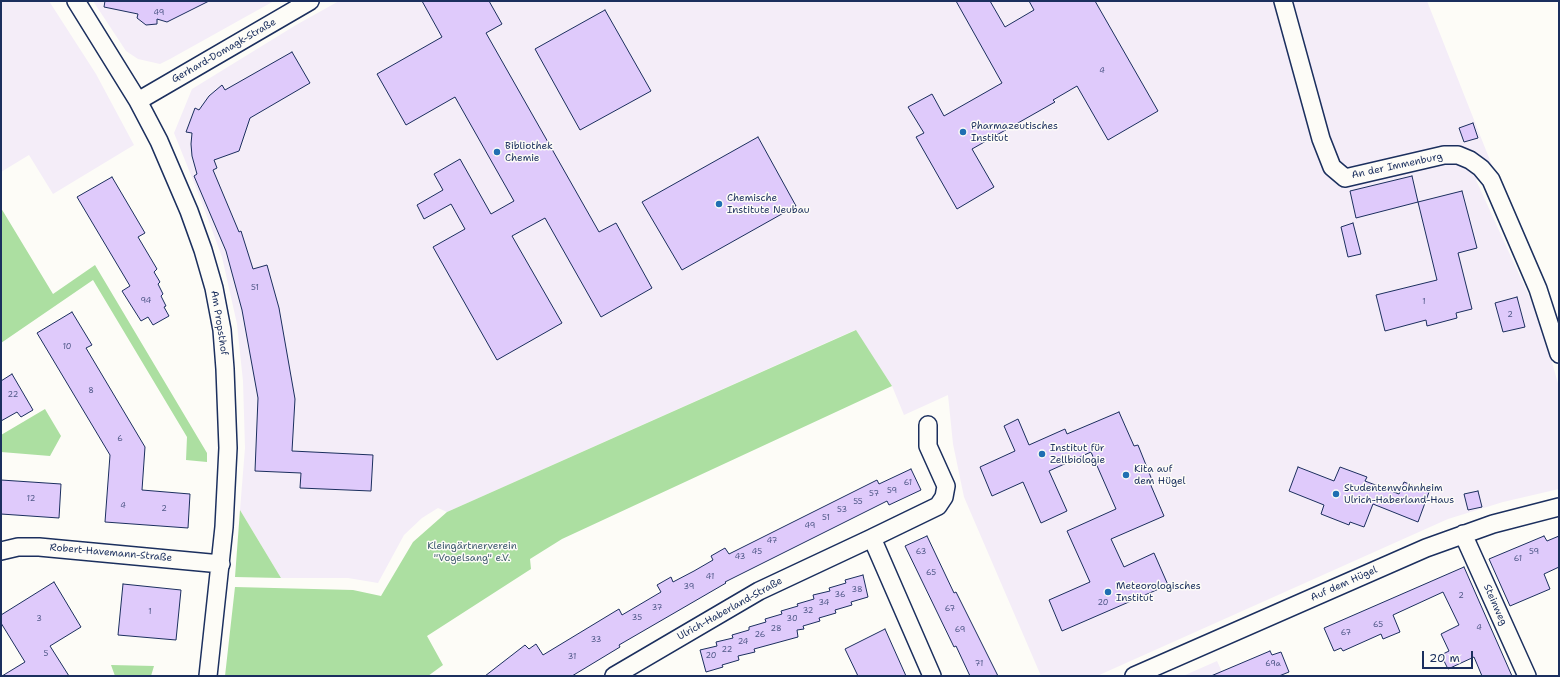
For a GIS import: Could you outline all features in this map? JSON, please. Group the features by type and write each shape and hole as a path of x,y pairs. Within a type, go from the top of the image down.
{"street":[{"name":"Am Propsthof","path":"76,1 138,101 159,141 198,237 214,288 222,330 227,400 228,448 227,491 221,564 208,676"},
{"name":"Gerhard-Domagk-Straße","path":"138,101 310,1"},
{"name":"An der Immenburg","path":"1284,1 1321,139 1332,167 1345,178 1444,155 1458,155 1470,160 1481,168 1491,180 1538,289 1559,354"},
{"name":"Ulrich-Haberland-Straße","path":"614,676 759,591 938,506 944,498 946,486 928,446 928,425"},
{"name":"Auf dem Hügel","path":"1134,676 1426,548 1493,524 1559,507"},
{"name":"Steinweg","path":"1463,534 1527,676"},
{"path":"872,538 932,676"},
{"name":"Robert-Havemann-Straße","path":"1,551 18,547 39,547 221,564"}],"shaded area":[{"path":"1,1 49,1 96,74 134,145 53,194 29,155 1,172"},
{"path":"93,1 274,1 160,64 138,59 126,51"},
{"path":"339,1 1427,1 1495,173 1476,180 1540,320 1559,387 1559,489 1503,502 1448,519 1097,676 1041,676 964,497 953,444 948,395 904,415 892,386 855,330 447,512 438,508 422,518 404,535 378,583 348,578 281,578 240,510 245,448 243,381 237,324 222,257 174,133 192,89 296,25"},
{"path":"1217,661 1224,676 1183,676"}],"green space":[{"path":"1,208 53,294 95,265 207,453 207,462 186,460 187,437 93,280 1,343"},
{"name":"Kleingärtnerverein \"Vogelsang\" e.V.","path":"856,330 892,386 562,539 530,559 531,569 427,636 443,665 428,676 225,676 235,587 353,590 381,596 413,542 447,512"},
{"path":"45,409 61,436 50,456 1,452 1,435"},
{"path":"240,510 281,578 235,577"},
{"path":"111,665 154,666 151,676 115,676"}],"building":[{"path":"105,1 209,1 167,22 157,19 157,24 146,25 137,18 138,14 104,7"},
{"path":"422,1 489,1 502,24 486,33 599,232 616,223 652,288 601,317 545,218 512,236 562,323 497,360 433,247 465,229 451,204 424,219 417,205 443,190 434,174 460,159 491,214 514,201 455,97 406,125 377,74 442,37"},
{"path":"956,1 990,1 1005,27 1034,10 1029,1 1095,1 1158,111 1108,140 1077,86 1053,100 1055,102 972,149 994,187 957,209 916,137 924,133 908,107 932,94 944,116 1002,83"},
{"path":"605,10 651,91 580,130 535,49"},
{"path":"292,52 310,83 250,118 239,151 214,160 217,168 213,170 239,232 241,231 253,269 267,265 279,308 295,399 292,451 373,455 371,491 300,488 301,473 255,471 258,398 242,310 226,251 194,176 197,174 192,156 192,133 186,132 195,108 199,110 209,96 222,85 225,90"},
{"path":"1473,123 1478,138 1464,142 1459,128"},
{"name":"Chemische Institute Neubau","path":"758,137 796,206 682,270 642,202"},
{"path":"1412,176 1418,202 1356,218 1350,191"},
{"path":"112,177 145,233 138,237 157,269 154,272 160,282 158,284 163,294 161,296 166,306 164,307 169,316 153,325 148,317 141,321 122,291 130,286 77,197"},
{"path":"1462,191 1477,248 1458,253 1472,309 1456,313 1457,318 1427,326 1426,320 1385,331 1376,295 1437,280 1418,202"},
{"path":"1353,223 1361,254 1348,257 1341,227"},
{"path":"1517,297 1525,327 1503,332 1495,303"},
{"path":"72,312 92,345 86,348 145,447 142,490 190,494 188,528 105,522 110,455 37,333"},
{"path":"12,374 33,410 21,417 17,412 1,421 1,381"},
{"path":"1119,412 1134,446 1138,445 1152,480 1149,481 1164,516 1111,539 1124,567 1154,553 1168,585 1062,631 1049,600 1090,582 1067,531 1116,509 1091,452 1049,471 1067,511 1041,523 1023,482 992,496 980,467 1015,451 1004,426 1018,419 1029,445 1065,429 1067,434"},
{"name":"Studentenwohnheim Ulrich-Haberland-Haus","path":"1298,467 1334,481 1340,467 1367,477 1365,481 1399,494 1404,482 1429,492 1418,522 1373,504 1364,527 1350,522 1349,525 1321,514 1324,505 1289,491"},
{"path":"911,469 921,490 889,505 887,501 725,582 726,583 619,645 620,647 572,676 485,676 525,645 529,649 536,644 543,655 619,609 622,615 661,592 657,585 671,577 673,582 694,571 713,560 711,556 725,548 729,554 877,480 879,484"},
{"path":"1,480 61,484 59,518 1,514"},
{"path":"1478,491 1482,507 1468,510 1464,494"},
{"path":"927,536 954,593 956,592 998,676 970,676 956,646 954,647 905,546"},
{"path":"1544,536 1547,541 1559,536 1559,567 1544,574 1550,589 1510,606 1489,559"},
{"path":"1464,567 1512,676 1482,676 1474,657 1448,669 1441,655 1449,651 1441,634 1459,625 1443,592 1393,615 1400,632 1383,639 1381,634 1343,651 1341,648 1334,651 1324,628"},
{"path":"863,575 868,597 851,602 852,605 835,610 836,613 819,618 820,621 803,626 804,629 797,630 798,637 754,649 755,652 738,656 739,660 706,672 700,650 717,646 716,642 733,638 732,635 749,630 749,627 766,622 765,619 782,614 781,611 814,599 813,595 830,591 829,588 846,583 845,580"},
{"path":"54,582 81,627 50,646 69,676 2,676 25,662 1,623 1,615"},
{"path":"123,584 181,590 176,640 118,635"},
{"path":"885,629 906,676 858,676 845,649"},
{"path":"1270,651 1272,655 1281,652 1289,672 1279,676 1211,676"}],"place":[{"name":"Pharmazeutisches Institut","path":"963,132"},
{"name":"Bibliothek Chemie","path":"497,152"},
{"name":"Chemische Institute Neubau","path":"719,204"},
{"name":"Institut für Zellbiologie","path":"1042,454"},
{"name":"Kita auf dem Hügel","path":"1126,475"},
{"name":"Studentenwohnheim Ulrich-Haberland-Haus","path":"1336,494"},
{"name":"Meteorologisches Institut","path":"1108,592"}]}
